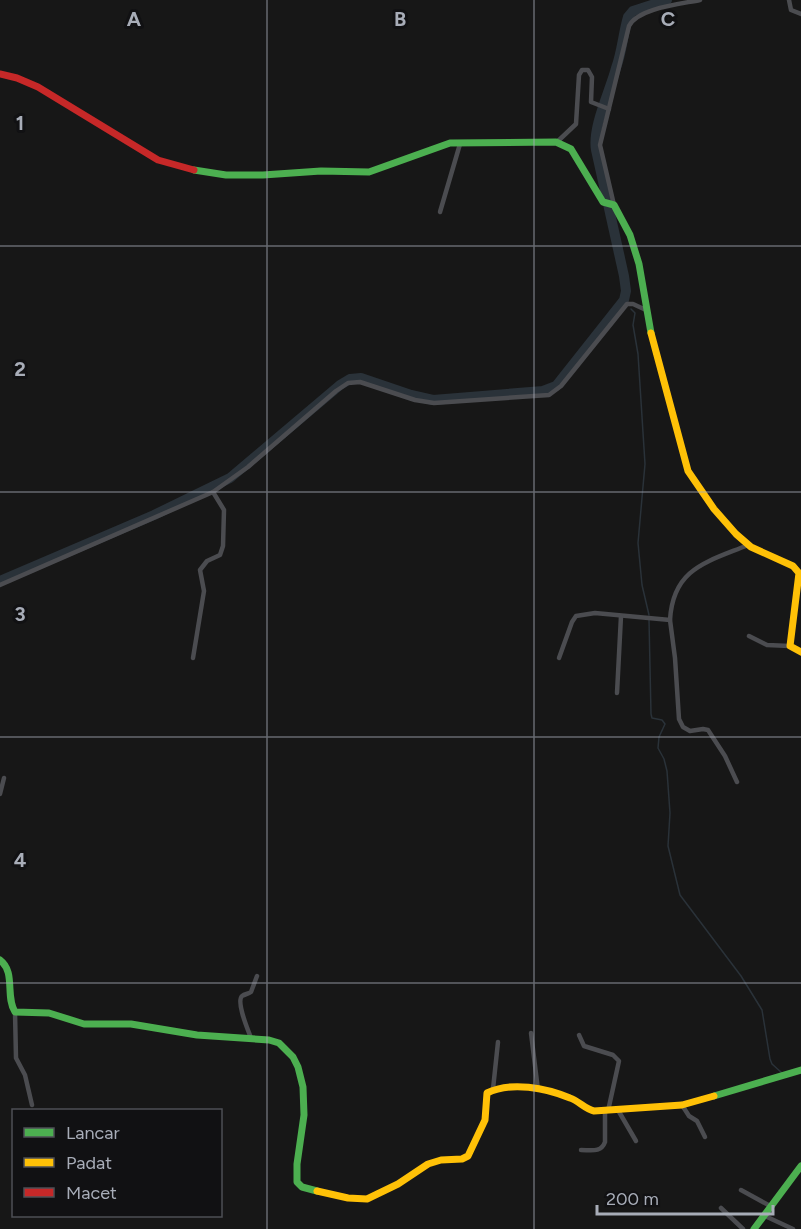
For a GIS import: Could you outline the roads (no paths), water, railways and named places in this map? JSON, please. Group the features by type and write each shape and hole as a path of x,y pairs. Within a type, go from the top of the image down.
{"street":[{"path":"610,204 600,149 605,108 632,21 650,11 700,0"},
{"path":"789,0 791,10 801,14"},
{"path":"556,142 576,124 579,75 582,70 590,72 592,104 605,108"},
{"path":"0,74 38,87 159,160 196,171 226,175 321,171 369,172 443,145 556,142 571,149 585,175 610,204 630,235 639,264 646,310 664,389 688,471 714,509 748,545 794,566 799,573 790,646"},
{"path":"440,212 460,144"},
{"path":"0,585 213,492 248,467 348,383 360,382 415,400 434,403 549,395 561,386 626,305 633,304 646,310"},
{"path":"193,658 204,591 200,570 207,561 220,555 223,546 224,510 213,492"},
{"path":"737,782 708,730 690,731 683,727 679,719 670,620 676,590 684,577 707,561 748,545"},
{"path":"559,658 576,616 595,613 670,620"},
{"path":"617,693 621,616"},
{"path":"749,636 767,645 790,646 801,652"},
{"path":"0,794 4,778"},
{"path":"0,960 8,966 9,998 15,1012 16,1058 25,1075 32,1105"},
{"path":"251,1038 240,1007 240,1000 251,992 257,976"},
{"path":"15,1012 49,1012 84,1024 131,1024 197,1035 279,1042 286,1047 295,1060 304,1090 305,1102 297,1180 302,1187 333,1195 367,1199 398,1184 428,1164 465,1158 470,1154 485,1120 487,1093 493,1089 538,1090 571,1098 589,1112 606,1111 682,1105 801,1070"},
{"path":"531,1033 538,1090"},
{"path":"579,1035 584,1046 613,1054 619,1061 606,1111 603,1146 598,1150 581,1150"},
{"path":"493,1089 498,1042"},
{"path":"682,1105 689,1116 697,1121 705,1137"},
{"path":"618,1110 636,1141"},
{"path":"754,1229 801,1166"},
{"path":"741,1190 772,1207"},
{"path":"720,1208 743,1229"},
{"path":"765,1216 793,1229"}],"waterway":[{"path":"0,581 154,515 230,478 350,379 361,378 433,400 543,391 556,386 624,300 626,291 624,276 595,141 602,109 618,62 628,17 633,11 667,0"},
{"path":"631,309 635,313 633,325 638,354 645,464 638,543 642,585 649,615"},
{"path":"649,620 651,714 652,718 662,720 665,724 659,737 658,748 667,771 670,813 668,846 680,895 741,976 762,1010 770,1059 782,1073"}]}
